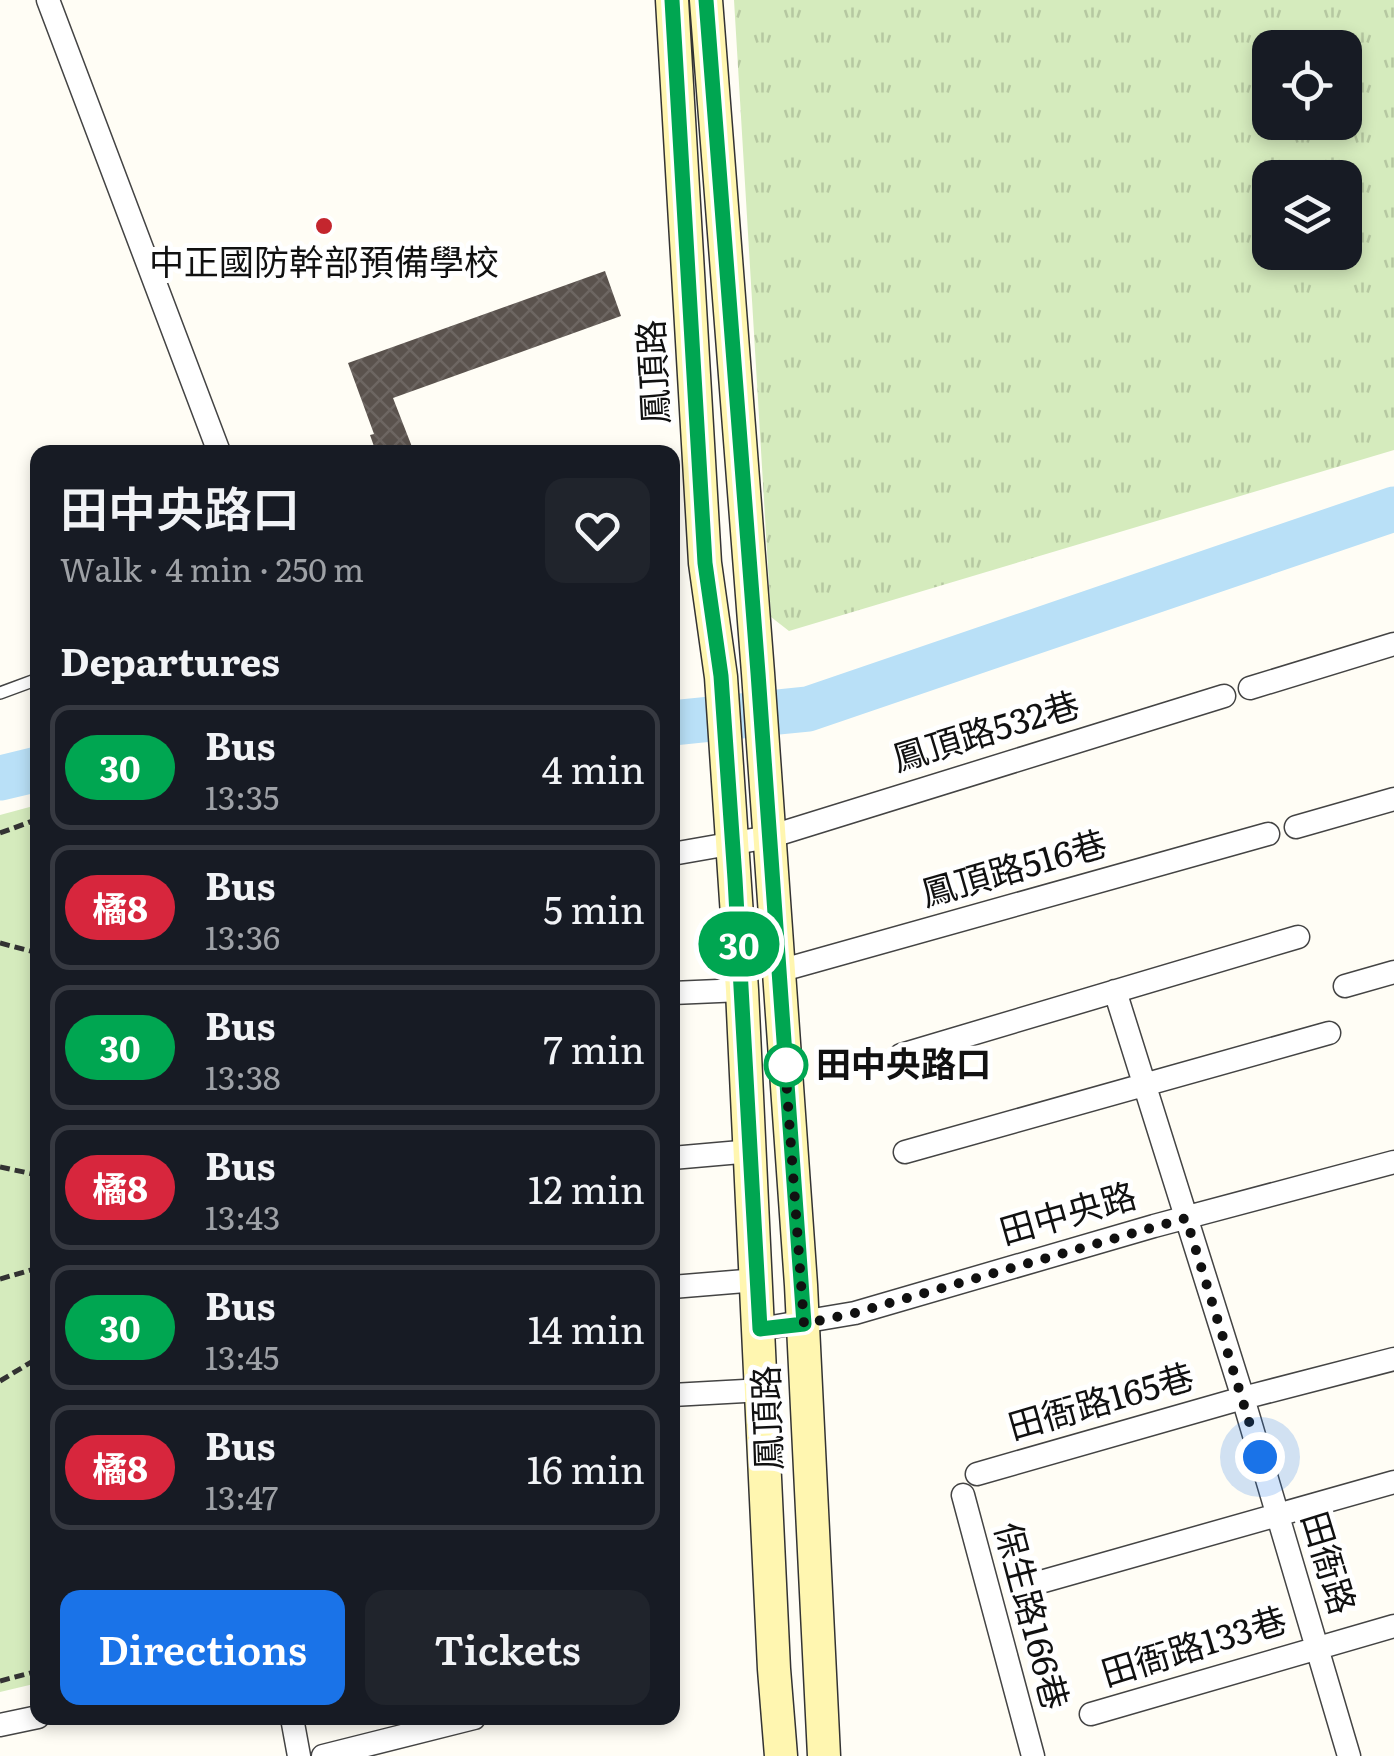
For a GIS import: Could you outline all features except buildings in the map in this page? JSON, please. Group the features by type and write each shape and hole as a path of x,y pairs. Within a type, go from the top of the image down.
{"main road":[{"name":"鳳頂路","path":"672,0 705,563 721,676 752,1151 781,1756"},
{"name":"鳳頂路","path":"706,0 804,1324 824,1756"}],"street":[{"path":"48,0 217,445"},
{"path":"1250,688 1394,644"},
{"name":"鳳頂路532巷","path":"680,852 769,838 1224,696"},
{"path":"1296,827 1394,799"},
{"name":"鳳頂路516巷","path":"779,971 1268,834"},
{"path":"901,1055 1298,937"},
{"path":"1346,986 1394,972"},
{"path":"680,994 742,990"},
{"name":"田衙路","path":"1115,992 1243,1398 1349,1756"},
{"path":"904,1152 1329,1032"},
{"path":"680,1157 752,1151"},
{"name":"田中央路","path":"760,1329 855,1313 1394,1162"},
{"path":"680,1286 757,1280"},
{"name":"田衙路165巷","path":"977,1474 1394,1359"},
{"path":"680,1395 763,1390"},
{"path":"1044,1580 1394,1482"},
{"name":"保生路166巷","path":"963,1495 1033,1756"},
{"name":"田衙路133巷","path":"1091,1714 1394,1626"},
{"path":"0,1725 30,1719"},
{"path":"293,1725 299,1756"},
{"path":"324,1756 446,1725"}],"lane":[{"path":"0,693 30,682"}],"path":[{"path":"0,833 30,823"},
{"path":"0,943 30,952"},
{"path":"0,1167 30,1173"},
{"path":"0,1279 30,1270"},
{"path":"0,1381 30,1363"},
{"path":"0,1680 30,1673"}],"green space":[{"path":"734,0 1394,0 1394,450 789,631 771,617"},
{"path":"30,807 30,1685 0,1692 0,815"}],"waterway":[{"path":"680,722 808,709 1394,509"},
{"path":"0,778 30,771"}],"bus line":[{"name":"30","path":"672,0 705,563 721,676 735,879 760,1329 804,1324 706,0"}],"place":[{"name":"中正國防幹部預備學校","path":"324,226"},
{"name":"田中央路口","path":"786,1065"}],"route":[{"path":"786,1065 784,1050 804,1324 855,1313 1186,1218 1260,1457"}]}
